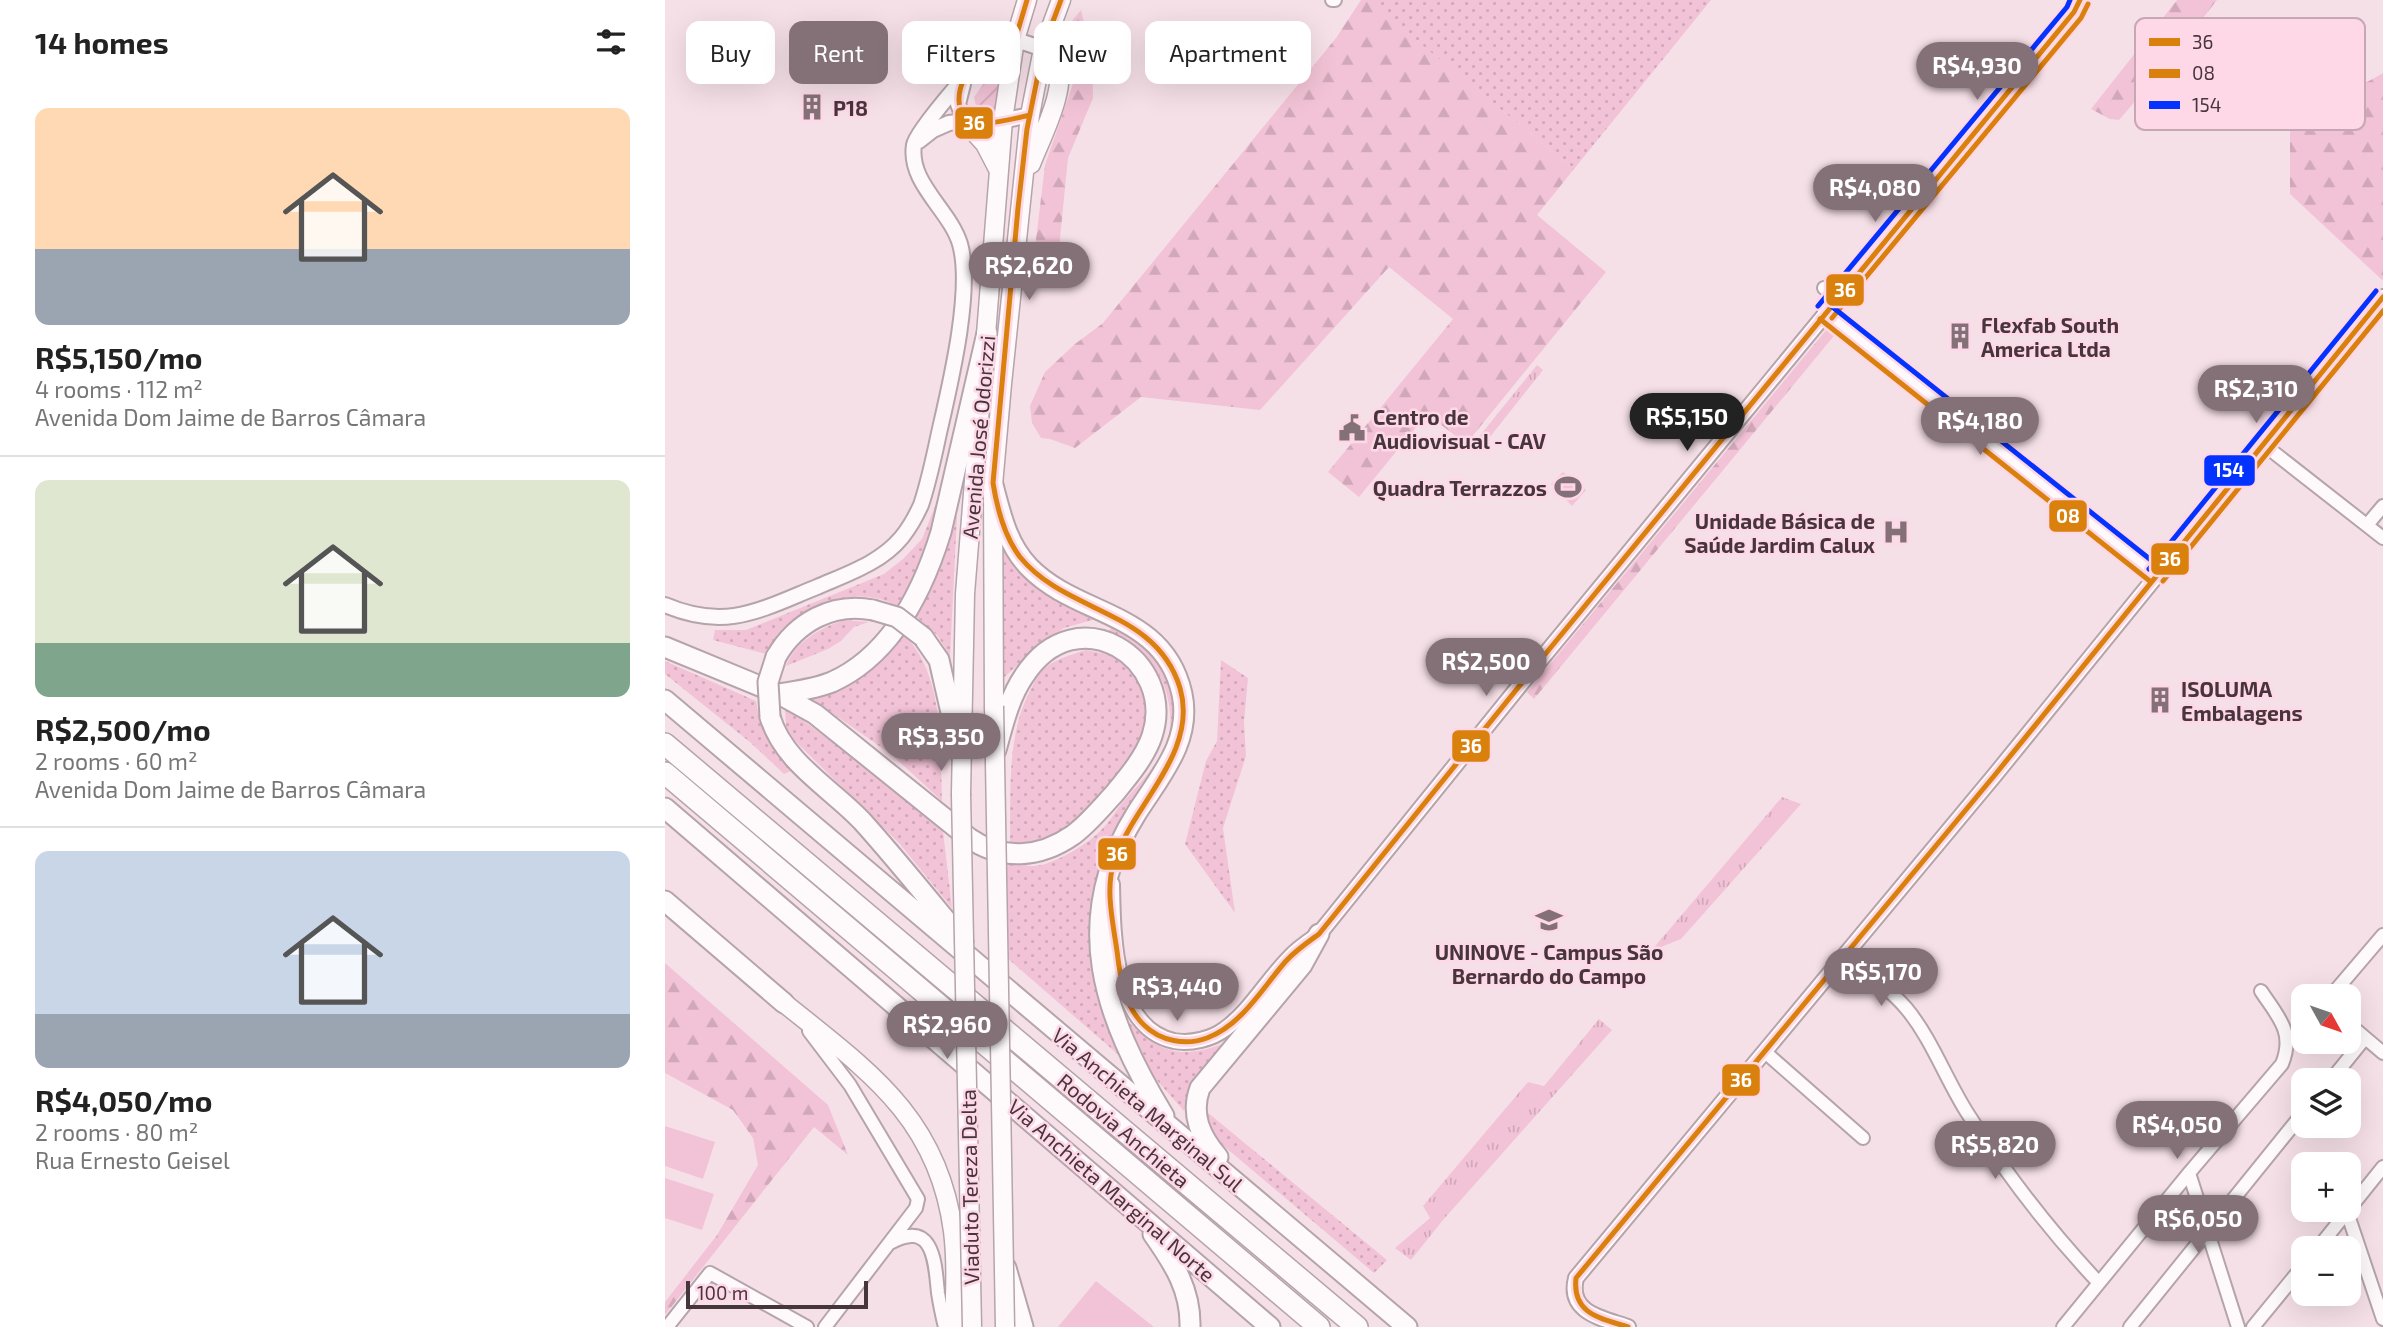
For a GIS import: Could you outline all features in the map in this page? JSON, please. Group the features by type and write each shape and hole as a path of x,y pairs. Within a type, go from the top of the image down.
{"highway":[{"path":"779,694 822,686 853,670 884,642 916,596 931,564 941,532 987,333"},
{"path":"993,485 1007,535 1027,565 1047,582 1112,614 1143,634 1167,657 1180,686 1183,710 1179,740 1171,761 1135,816 1112,868 1099,928 1104,984 1117,1026 1130,1056 1174,1131"},
{"path":"960,752 942,671 934,651 923,637 897,617 873,610 840,609 818,616 792,635 776,657 768,682 770,717 779,740 789,753 861,820 995,980"},
{"path":"994,754 1014,692 1024,675 1058,645 1100,625 1112,614"},
{"path":"665,647 779,694 831,724 977,844 1009,855 1035,853 1069,838 1100,809 1136,765 1149,744 1154,727 1152,691 1144,672 1130,656 1112,643 1101,639 1072,639"},
{"name":"Via Anchieta Marginal Sul","path":"665,700 1407,1327"},
{"name":"Rodovia Anchieta","path":"665,744 1357,1327"},
{"name":"Rodovia Anchieta","path":"665,773 1319,1327"},
{"name":"Via Anchieta Marginal Norte","path":"665,808 1270,1327"},
{"path":"665,901 784,1003"},
{"path":"1256,1200 1202,1136 1196,1112 1198,1093 1210,1074 1302,965 1319,934"},
{"path":"1137,1211 1182,1281 1190,1327"},
{"path":"1003,1260 1024,1327"}],"main road":[{"name":"Avenida José Odorizzi","path":"1020,22 1027,0"},
{"name":"Avenida José Odorizzi","path":"1053,21 1061,0"},
{"name":"Avenida José Odorizzi","path":"960,752 968,543 987,333 998,169 1008,84"},
{"name":"Avenida José Odorizzi","path":"994,706 993,485 1021,190 1036,84"},
{"path":"1021,190 1052,110 1058,84"},
{"path":"965,122 985,144 998,169"},
{"name":"Viaduto Tereza Delta","path":"994,706 1005,1327"},
{"name":"Viaduto Tereza Delta","path":"960,752 972,1327"},
{"path":"784,1003 882,1085 913,1122 932,1154 945,1192 953,1233 954,1327"}],"street":[{"path":"2028,66 2034,47 2072,0"},
{"path":"1112,868 1115,936 1126,993 1140,1021 1161,1037 1187,1042 1205,1039 1220,1032 1238,1018 1290,956 1319,934 1837,298 1884,231 2074,12 2080,0"},
{"path":"665,605 691,615 716,618 748,614 872,562 890,550 915,519 925,491 952,373 963,275 962,254 956,234 919,176 913,147 928,120 961,84"},
{"path":"964,84 958,104 965,122"},
{"path":"913,147 938,127 957,122 982,125 1030,115"},
{"path":"1824,288 1837,298"},
{"path":"1628,1327 1596,1316 1577,1303 1574,1294 1576,1278 1994,776 2383,297"},
{"path":"1825,312 2156,575"},
{"path":"2263,444 2383,538"},
{"path":"2367,525 2383,506"},
{"path":"2341,984 2383,935"},
{"path":"1845,954 1905,1007 1983,1136 2039,1215 2099,1283"},
{"path":"2063,1327 2189,1172 2269,1082 2284,1058 2288,1047 2287,1031 2261,991"},
{"path":"784,1003 824,1049 850,1085 917,1194 916,1208 825,1327"},
{"path":"2361,1034 2383,1054"},
{"path":"2341,1068 2365,1038"},
{"path":"1765,1052 1863,1138"},
{"path":"2130,1327 2291,1128"},
{"path":"2361,1194 2383,1167"},
{"path":"2189,1172 2238,1327"},
{"path":"2328,1236 2339,1222"},
{"path":"2350,1222 2383,1319"},
{"path":"887,1245 911,1237 922,1240 930,1247 945,1327"},
{"path":"667,1327 710,1273 807,1327"},
{"path":"2253,1327 2291,1281"}],"green space":[{"path":"1361,0 1367,0 1574,169 1537,215 1606,272 1466,444 1427,414 1359,497 1328,472 1453,319 1389,267 1260,410 1141,397 1075,448 1041,438 1032,423 1030,406 1045,372 1103,323 1298,84 1311,84 1311,69 1336,38"},
{"path":"1366,0 1711,0 1574,169"},
{"path":"2177,0 2217,0 2203,18 2163,18"},
{"path":"1081,10 1084,21 1072,21"},
{"path":"2135,53 2135,101 2119,120 2110,119 2091,109"},
{"path":"2383,73 2382,280 2290,194 2290,130 2365,130 2365,83"},
{"path":"983,84 1000,84 996,110 988,114 976,107 974,97"},
{"path":"1073,84 1093,84 1093,98 1068,158 1057,269 1033,264 1045,165"},
{"path":"1831,324 1838,331 1534,699 1527,692"},
{"path":"1537,365 1543,370 1486,442 1478,438"},
{"name":"Quadra Terrazzos","path":"1563,472 1586,490 1572,506 1551,484"},
{"path":"946,479 921,561 898,607 869,597 837,599 821,604 806,611 781,630 766,654 713,640 715,630 746,630 884,574 922,539"},
{"path":"957,516 950,657 938,636 912,613 949,518"},
{"path":"1002,547 1023,572 1043,589 1065,603 1096,613 1096,619 1064,628 1000,681"},
{"path":"844,620 869,622 854,627 841,641 828,649 786,666 803,642 826,627"},
{"path":"1116,624 1150,645 1174,687 1176,735 1121,824 1098,990 1121,1057 1006,957 1007,863 1042,865 1090,840 1106,825 1148,774 1167,742 1170,714 1165,687 1142,651 1129,640 1108,631"},
{"path":"904,634 927,670 934,691 940,735 942,801 892,755 808,696 838,687 862,675 883,658"},
{"path":"1086,650 1112,655 1137,673 1149,703 1145,738 1083,822 1040,843 1010,843 1011,764 1017,725 1023,707 1042,670 1057,660"},
{"path":"1221,660 1248,678 1244,722 1246,756 1223,828 1235,913 1185,844 1206,761 1217,741"},
{"path":"665,661 756,701 767,739 791,771 784,774 751,743 665,674"},
{"path":"785,707 859,762 943,831 952,908 899,843 796,742 786,727"},
{"path":"1782,797 1801,804 1681,939 1651,951"},
{"path":"665,963 828,1105 848,1155 814,1127 665,1315 665,1302 717,1235 758,1165 753,1138 733,1110 665,1073"},
{"path":"1599,1019 1612,1030 1443,1220 1411,1260 1395,1248 1430,1218 1423,1206 1528,1082 1544,1086"},
{"path":"1128,1021 1152,1042 1175,1051 1200,1051 1230,1041 1190,1092 1184,1111 1153,1076"},
{"path":"1207,1112 1387,1260 1374,1273 1206,1131"},
{"path":"665,1126 715,1142 703,1179 665,1166"},
{"path":"665,1178 714,1194 702,1230 665,1218"},
{"path":"1096,1281 1154,1327 1058,1327"}],"transit line":[{"name":"36","path":"1027,0 1015,40 995,47 969,70 960,91 959,101 965,122 989,123 1030,115"},
{"name":"36","path":"1061,0 1044,45 1027,129 993,483 1002,522 1020,557 1039,576 1131,627 1151,642 1168,662 1180,688 1183,712 1180,735 1161,778 1123,841 1111,872 1110,895 1120,971 1127,1000 1137,1017 1150,1030 1165,1038 1182,1042 1207,1038 1231,1024 1290,957 1319,934 1533,669 2074,12 2080,0"},
{"name":"154","path":"1818,306 2067,7 2070,0"},
{"name":"08","path":"1832,318 2081,18 2088,4"},
{"name":"154","path":"2149,569 2376,291"},
{"name":"36","path":"1628,1327 1598,1317 1583,1307 1576,1290 1576,1278 1994,776 2383,297"},
{"name":"154","path":"1830,305 2161,568"},
{"name":"08","path":"2163,581 2383,311"},
{"name":"08","path":"1820,319 2151,582"}],"place":[{"name":"P18","path":"812,107"},
{"name":"Flexfab South America Ltda","path":"1960,336"},
{"name":"Centro de Audiovisual - CAV","path":"1352,428"},
{"name":"Quadra Terrazzos","path":"1568,487"},
{"name":"Unidade Básica de Saúde Jardim Calux","path":"1896,532"},
{"name":"ISOLUMA Embalagens","path":"2160,700"},
{"name":"UNINOVE - Campus São Bernardo do Campo","path":"1549,920"}]}
